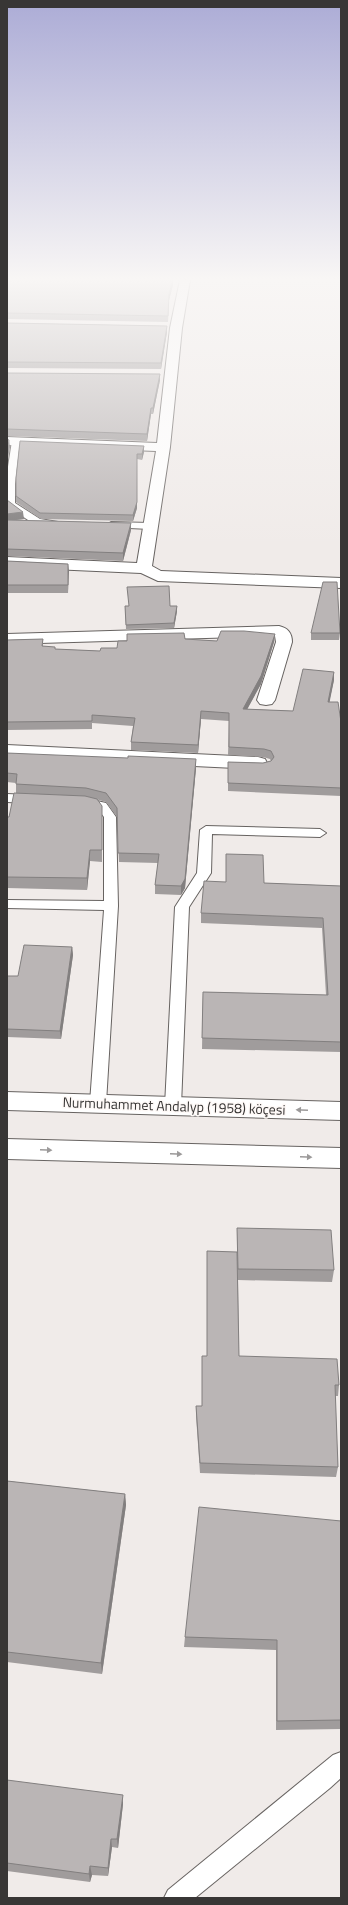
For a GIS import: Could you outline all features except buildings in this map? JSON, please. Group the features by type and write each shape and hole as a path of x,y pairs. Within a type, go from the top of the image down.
{"street":[{"path":"144,568 163,447 172,369"},
{"path":"155,375 171,375"},
{"path":"12,441 163,447"},
{"path":"7,562 144,568 158,576 341,583"},
{"path":"7,639 279,631 284,636 284,642 266,700"},
{"path":"7,751 263,764"},
{"name":"Nurmuhammet Andalyp (1958) köçesi","path":"7,1101 341,1111"},
{"path":"7,1149 341,1158"}],"lane":[{"path":"12,441 8,505 37,522"},
{"path":"19,524 37,522 64,524"},
{"path":"103,525 150,526"},
{"path":"7,798 39,800"},
{"path":"70,801 86,802 102,806 110,816 111,906 98,1103"},
{"path":"173,1106 182,907 204,873 206,830 320,833"},
{"path":"7,904 111,906"},
{"path":"176,1898 341,1763"}]}
